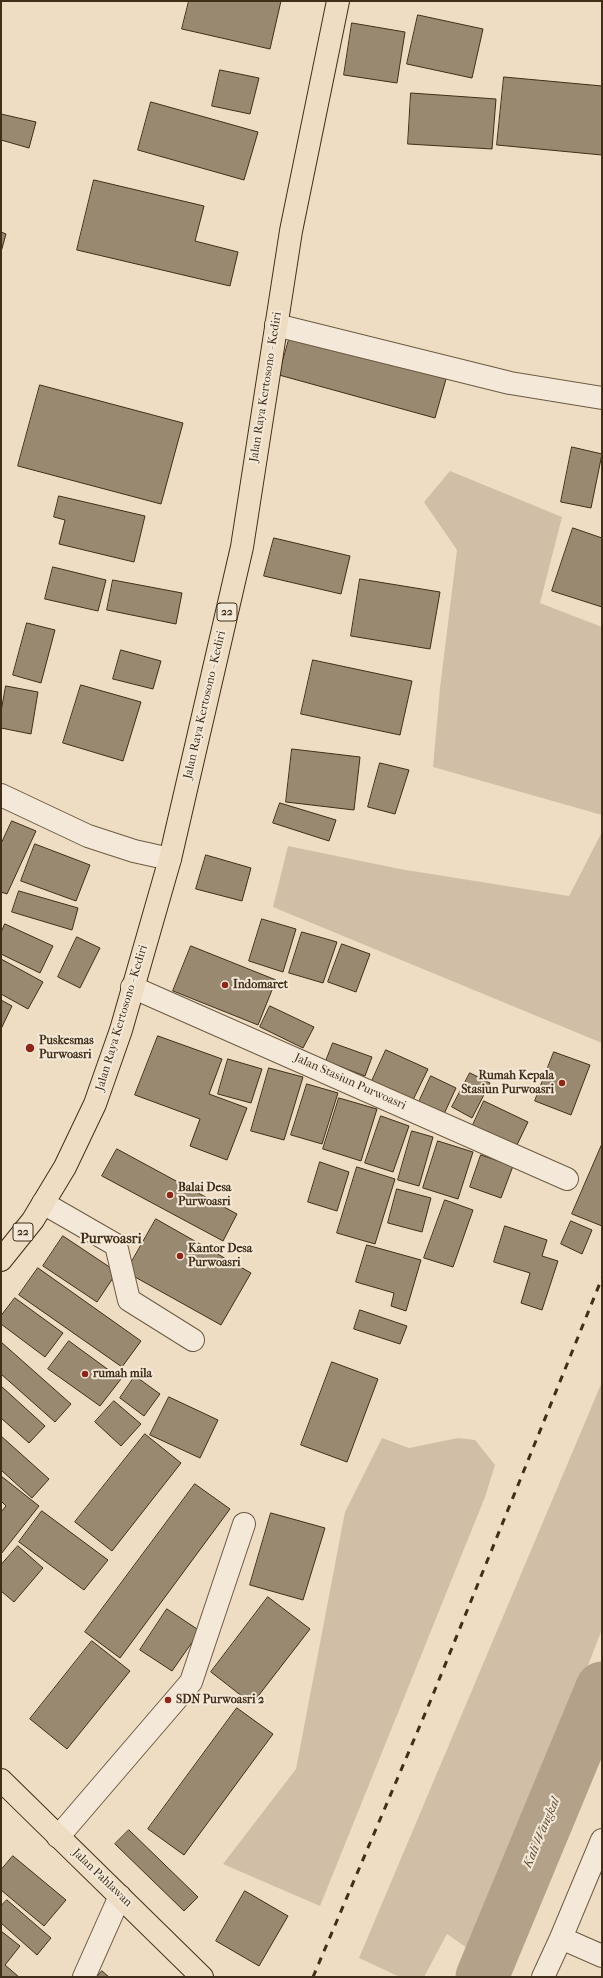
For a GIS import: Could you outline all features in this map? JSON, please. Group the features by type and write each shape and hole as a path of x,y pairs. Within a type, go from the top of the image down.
{"main road":[{"name":"Jalan Raya Kertosono - Kediri","path":"1,1260 33,1220 65,1167 95,1104 121,1030 132,987 170,859 242,547 291,231 338,1"},
{"name":"Jalan Pahlawan","path":"1,1780 202,1977"}],"street":[{"path":"276,325 510,383 602,398"},
{"path":"1,795 88,836 170,859"},
{"name":"Jalan Stasiun Purwoasri","path":"132,987 567,1179"},
{"path":"43,1203 116,1245 129,1300 193,1340"},
{"path":"58,1837 191,1682 244,1524"},
{"path":"543,1977 562,1938 602,1840"},
{"path":"84,1977 120,1896"},
{"path":"562,1938 602,1956"}],"shaded area":[{"path":"450,471 562,517 540,603 602,627 602,815 433,767 440,688 457,550 424,502"},
{"path":"602,832 602,1043 273,907 288,846 400,869 569,896"},
{"path":"602,1382 602,1629 477,1955 447,1934 424,1977 400,1977 359,1958"},
{"path":"382,1438 409,1448 458,1438 475,1440 495,1465 485,1497 320,1906 223,1864 296,1769 345,1512"}],"building":[{"path":"189,1 281,1 270,49 182,29"},
{"path":"418,15 483,29 472,78 407,64"},
{"path":"352,23 405,32 397,83 344,75"},
{"path":"220,70 259,78 250,114 212,106"},
{"path":"504,77 602,86 602,155 497,145"},
{"path":"411,93 496,99 492,149 408,144"},
{"path":"151,102 258,132 244,180 138,150"},
{"path":"1,114 36,122 29,148 1,140"},
{"path":"94,180 204,206 195,241 238,252 230,286 77,250"},
{"path":"1,232 6,234 1,252"},
{"path":"290,336 446,379 435,418 279,375"},
{"path":"40,385 183,423 161,504 18,466"},
{"path":"572,447 602,454 591,508 561,502"},
{"path":"59,496 145,516 134,562 59,544 65,520 54,517"},
{"path":"573,528 602,538 602,607 552,591"},
{"path":"274,538 350,556 341,594 264,576"},
{"path":"53,567 106,580 98,611 45,599"},
{"path":"360,579 440,592 430,649 351,636"},
{"path":"113,580 182,593 176,624 107,610"},
{"path":"27,623 55,630 41,683 13,675"},
{"path":"121,650 161,661 153,689 113,679"},
{"path":"313,660 412,681 400,735 301,714"},
{"path":"81,685 141,702 123,761 63,743"},
{"path":"6,686 38,692 31,734 1,728 1,712"},
{"path":"292,749 360,757 354,810 286,802"},
{"path":"380,763 409,770 395,814 368,807"},
{"path":"280,803 336,820 329,841 273,823"},
{"path":"12,821 36,831 7,894 1,892 1,844"},
{"path":"35,844 90,865 76,901 21,881"},
{"path":"206,855 251,868 242,901 196,889"},
{"path":"19,891 78,908 72,930 12,912"},
{"path":"262,919 296,929 283,972 249,961"},
{"path":"5,924 53,946 40,973 1,954 1,933"},
{"path":"302,932 337,942 323,983 289,973"},
{"path":"77,937 100,948 80,988 58,977"},
{"path":"342,944 370,954 356,992 328,982"},
{"name":"Indomaret","path":"191,946 276,980 258,1025 173,991"},
{"path":"1,959 43,982 28,1009 1,994"},
{"path":"1,1000 12,1006 1,1029"},
{"path":"270,1006 314,1027 303,1048 260,1027"},
{"path":"158,1036 222,1059 209,1094 247,1108 227,1160 190,1146 200,1119 135,1095"},
{"path":"333,1043 372,1057 365,1076 326,1061"},
{"path":"386,1050 428,1069 413,1100 372,1081"},
{"name":"Rumah Kepala Stasiun Purwoasri","path":"554,1052 590,1065 571,1115 535,1101"},
{"path":"228,1059 262,1069 251,1103 218,1094"},
{"path":"269,1068 303,1077 284,1140 251,1131"},
{"path":"470,1073 490,1083 472,1118 452,1107"},
{"path":"431,1076 456,1088 444,1114 419,1102"},
{"path":"307,1084 338,1093 322,1144 291,1135"},
{"path":"339,1098 377,1109 361,1161 323,1149"},
{"path":"484,1101 528,1122 516,1147 472,1127"},
{"path":"381,1116 409,1126 393,1172 365,1163"},
{"path":"412,1131 433,1137 419,1186 398,1180"},
{"path":"438,1141 473,1152 458,1199 423,1188"},
{"path":"602,1144 602,1226 572,1214"},
{"name":"Balai Desa Purwoasri","path":"117,1149 237,1214 223,1241 102,1176"},
{"path":"481,1155 513,1166 501,1198 470,1187"},
{"path":"320,1162 349,1172 337,1211 308,1202"},
{"path":"357,1167 395,1179 375,1244 337,1233"},
{"path":"397,1189 431,1198 422,1232 388,1223"},
{"path":"445,1200 473,1210 453,1267 424,1258"},
{"path":"156,1219 251,1273 221,1325 126,1272"},
{"path":"571,1221 592,1230 582,1254 561,1244"},
{"path":"505,1226 547,1240 542,1256 558,1261 542,1310 521,1303 530,1273 494,1262"},
{"path":"63,1236 117,1272 97,1302 43,1266"},
{"path":"367,1245 421,1260 406,1311 391,1306 394,1293 356,1282"},
{"path":"38,1268 141,1341 122,1367 19,1295"},
{"path":"15,1298 63,1333 45,1357 1,1324 1,1316"},
{"path":"360,1310 407,1326 400,1344 354,1329"},
{"name":"rumah mila","path":"69,1341 121,1379 100,1406 48,1369"},
{"path":"1,1342 71,1404 55,1422 1,1374"},
{"path":"332,1362 378,1379 347,1462 301,1445"},
{"path":"135,1376 160,1394 144,1416 120,1398"},
{"path":"1,1386 45,1426 29,1443 1,1418"},
{"path":"169,1397 218,1420 200,1458 150,1435"},
{"path":"114,1401 141,1424 121,1446 95,1422"},
{"path":"145,1434 181,1463 112,1551 75,1522"},
{"path":"1,1436 49,1479 32,1498 1,1470"},
{"path":"1,1476 39,1506 1,1554 1,1512 6,1506 1,1501"},
{"path":"195,1484 230,1509 120,1658 85,1632"},
{"path":"42,1511 108,1560 84,1590 19,1542"},
{"path":"271,1513 325,1528 303,1600 250,1585"},
{"path":"18,1546 43,1568 14,1602 1,1591 1,1565"},
{"path":"268,1597 310,1629 252,1704 211,1672"},
{"path":"167,1609 200,1631 172,1671 140,1650"},
{"path":"92,1641 130,1671 67,1749 30,1719"},
{"path":"237,1708 273,1734 184,1855 148,1829"},
{"path":"129,1830 198,1897 184,1911 115,1844"},
{"path":"13,1856 66,1900 44,1926 1,1890 1,1870"},
{"path":"245,1891 288,1916 259,1966 216,1941"},
{"path":"7,1900 51,1938 37,1955 1,1923 1,1906"},
{"path":"1,1931 20,1946 5,1965 19,1977 1,1977"},
{"path":"102,1971 109,1977 97,1977"}],"waterway":[{"name":"Kali Wangkal","path":"482,1977 602,1688"}],"railway":[{"path":"313,1977 430,1702 602,1278"}],"place":[{"name":"Indomaret","path":"225,985"},
{"name":"Puskesmas Purwoasri","path":"30,1048"},
{"name":"Rumah Kepala Stasiun Purwoasri","path":"562,1083"},
{"name":"Balai Desa Purwoasri","path":"170,1195"},
{"name":"Kantor Desa Purwoasri","path":"180,1256"},
{"name":"rumah mila","path":"85,1374"},
{"name":"SDN Purwoasri 2","path":"168,1700"}],"district":[{"name":"Purwoasri","path":"111,1240"}]}
